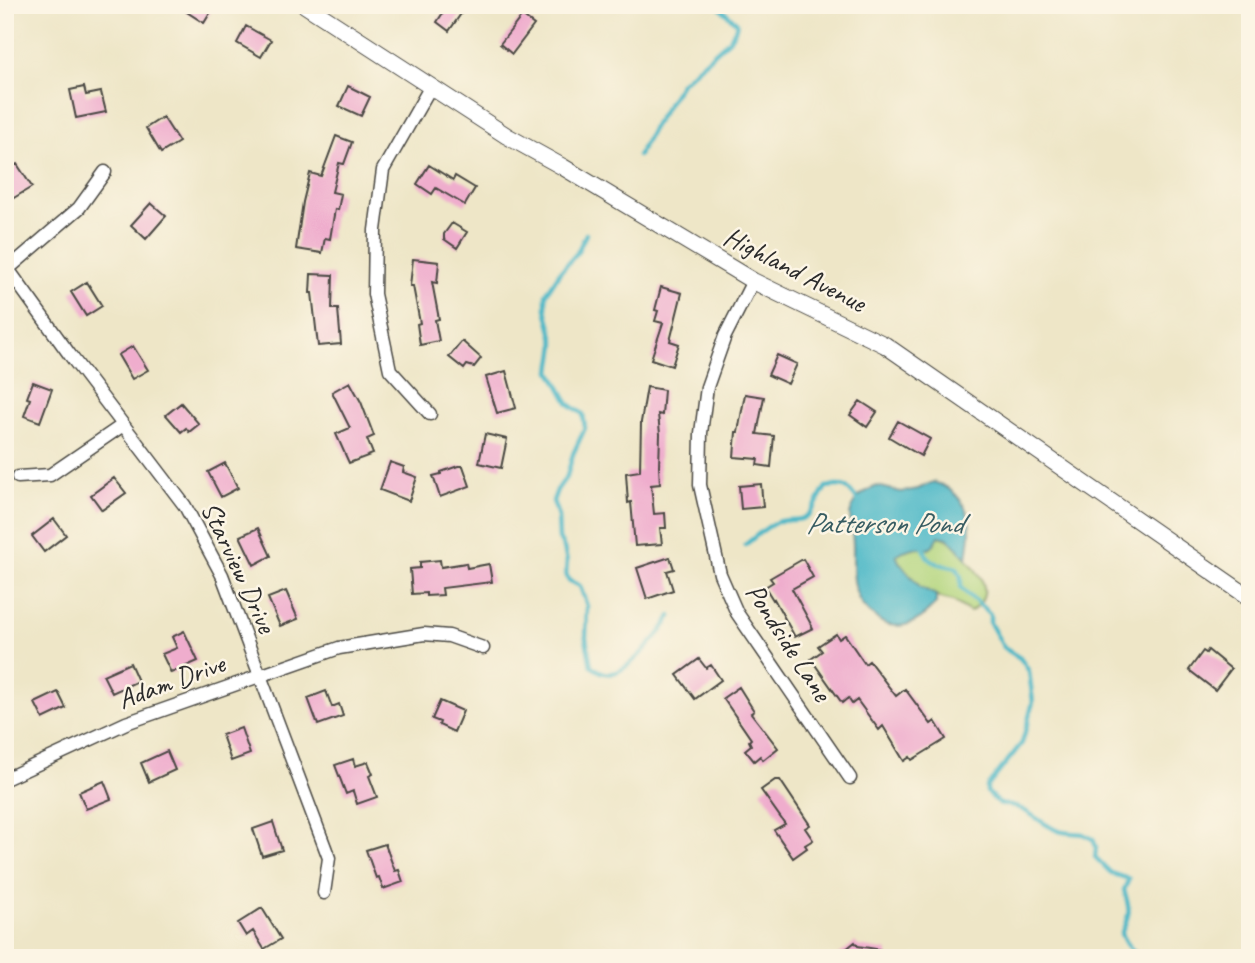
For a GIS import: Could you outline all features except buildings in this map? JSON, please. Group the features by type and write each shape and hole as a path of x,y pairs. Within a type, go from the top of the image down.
{"street":[{"name":"Highland Avenue","path":"305,5 507,136 752,281 885,345 1250,598"},
{"path":"430,414 390,370 374,294 374,281 375,230 383,170 431,86"},
{"path":"7,267 79,208 105,172"},
{"name":"Starview Drive","path":"7,267 185,506 222,575 328,858 324,893"},
{"name":"Pondside Lane","path":"752,281 725,336 707,387 701,433 700,485 720,575 737,613 850,778"},
{"path":"18,477 50,475 123,425"},
{"name":"Adam Drive","path":"5,779 126,723 339,648 424,634 449,636 483,648"}],"green space":[{"path":"939,536 953,544 973,566 982,582 983,597 979,605 970,612 953,601 920,587 896,555 912,548 929,549"}],"water":[{"name":"Patterson Pond","path":"933,482 955,494 965,507 970,522 967,559 948,538 939,536 929,549 912,548 896,555 920,587 936,595 936,603 921,618 910,624 887,625 867,611 855,589 850,515 859,497 877,486 901,492 918,489"}],"waterway":[{"path":"638,156 681,83 729,40 735,30 737,23 717,5"},
{"path":"586,234 577,253 560,272 546,294 546,309 555,344 551,371 569,404 583,414 585,428 573,454 567,476 553,501 558,516 559,539 567,562 568,580 580,586 587,606 586,638 591,666 606,673 619,671 645,650 671,616"},
{"path":"745,545 777,522 797,520 808,515 826,487 845,487 858,501"},
{"path":"920,544 932,560 957,568 961,577 961,588 990,614 990,623 1004,648 1020,658 1029,671 1033,702 1022,743 987,787 987,792 1000,804 1023,810 1056,830 1083,834 1093,839 1095,857 1111,873 1129,879 1124,890 1128,912 1121,934 1136,954 1135,958"}]}
